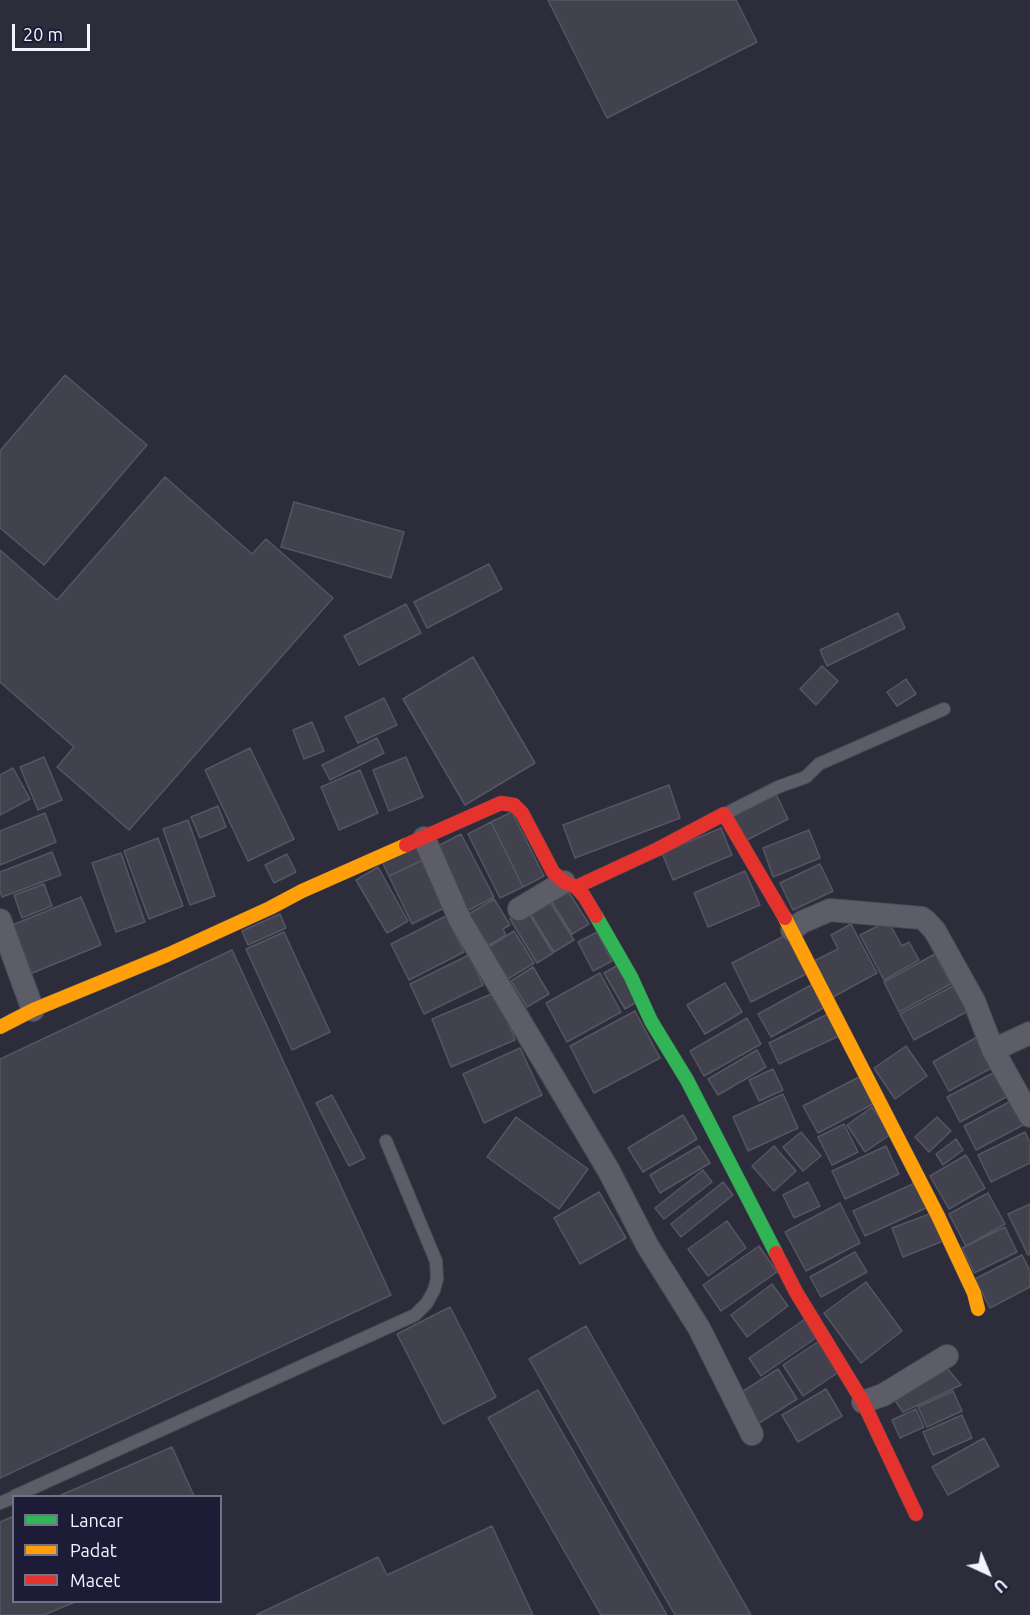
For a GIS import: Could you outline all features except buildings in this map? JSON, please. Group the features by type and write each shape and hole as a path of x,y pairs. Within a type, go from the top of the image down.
{"street":[{"path":"0,1027 33,1010 167,955 302,891 501,803 514,805 522,813 550,867 584,896 631,977 651,1022 687,1080 796,1292 862,1402 915,1514"},
{"path":"519,909 570,885 658,849 724,814 792,930 938,1216 974,1293 978,1309"},
{"path":"424,838 460,920 609,1171 646,1245 699,1328 752,1434"},
{"path":"792,930 802,922 830,910 921,918 935,931 974,1001 993,1050 1030,1116"},
{"path":"0,920 33,1010"},
{"path":"993,1050 1030,1033"},
{"path":"862,1402 883,1395 946,1356"}],"lane":[{"path":"724,814 778,787 806,777 819,764 944,709"},
{"path":"18,1495 415,1314 427,1303 437,1279 436,1261 386,1141"}],"traffic: fast":[{"path":"596,916 631,977 651,1021 687,1080 776,1253"}],"traffic: slow":[{"path":"0,1027 33,1010 167,955 406,845"},
{"path":"785,918 938,1216 974,1293 978,1309"}],"traffic: jam":[{"path":"406,845 501,803 514,805 522,813 553,872 564,882 576,887 596,916"},
{"path":"576,887 658,849 724,814 785,918"},
{"path":"776,1253 796,1292 863,1402 916,1514"}]}
